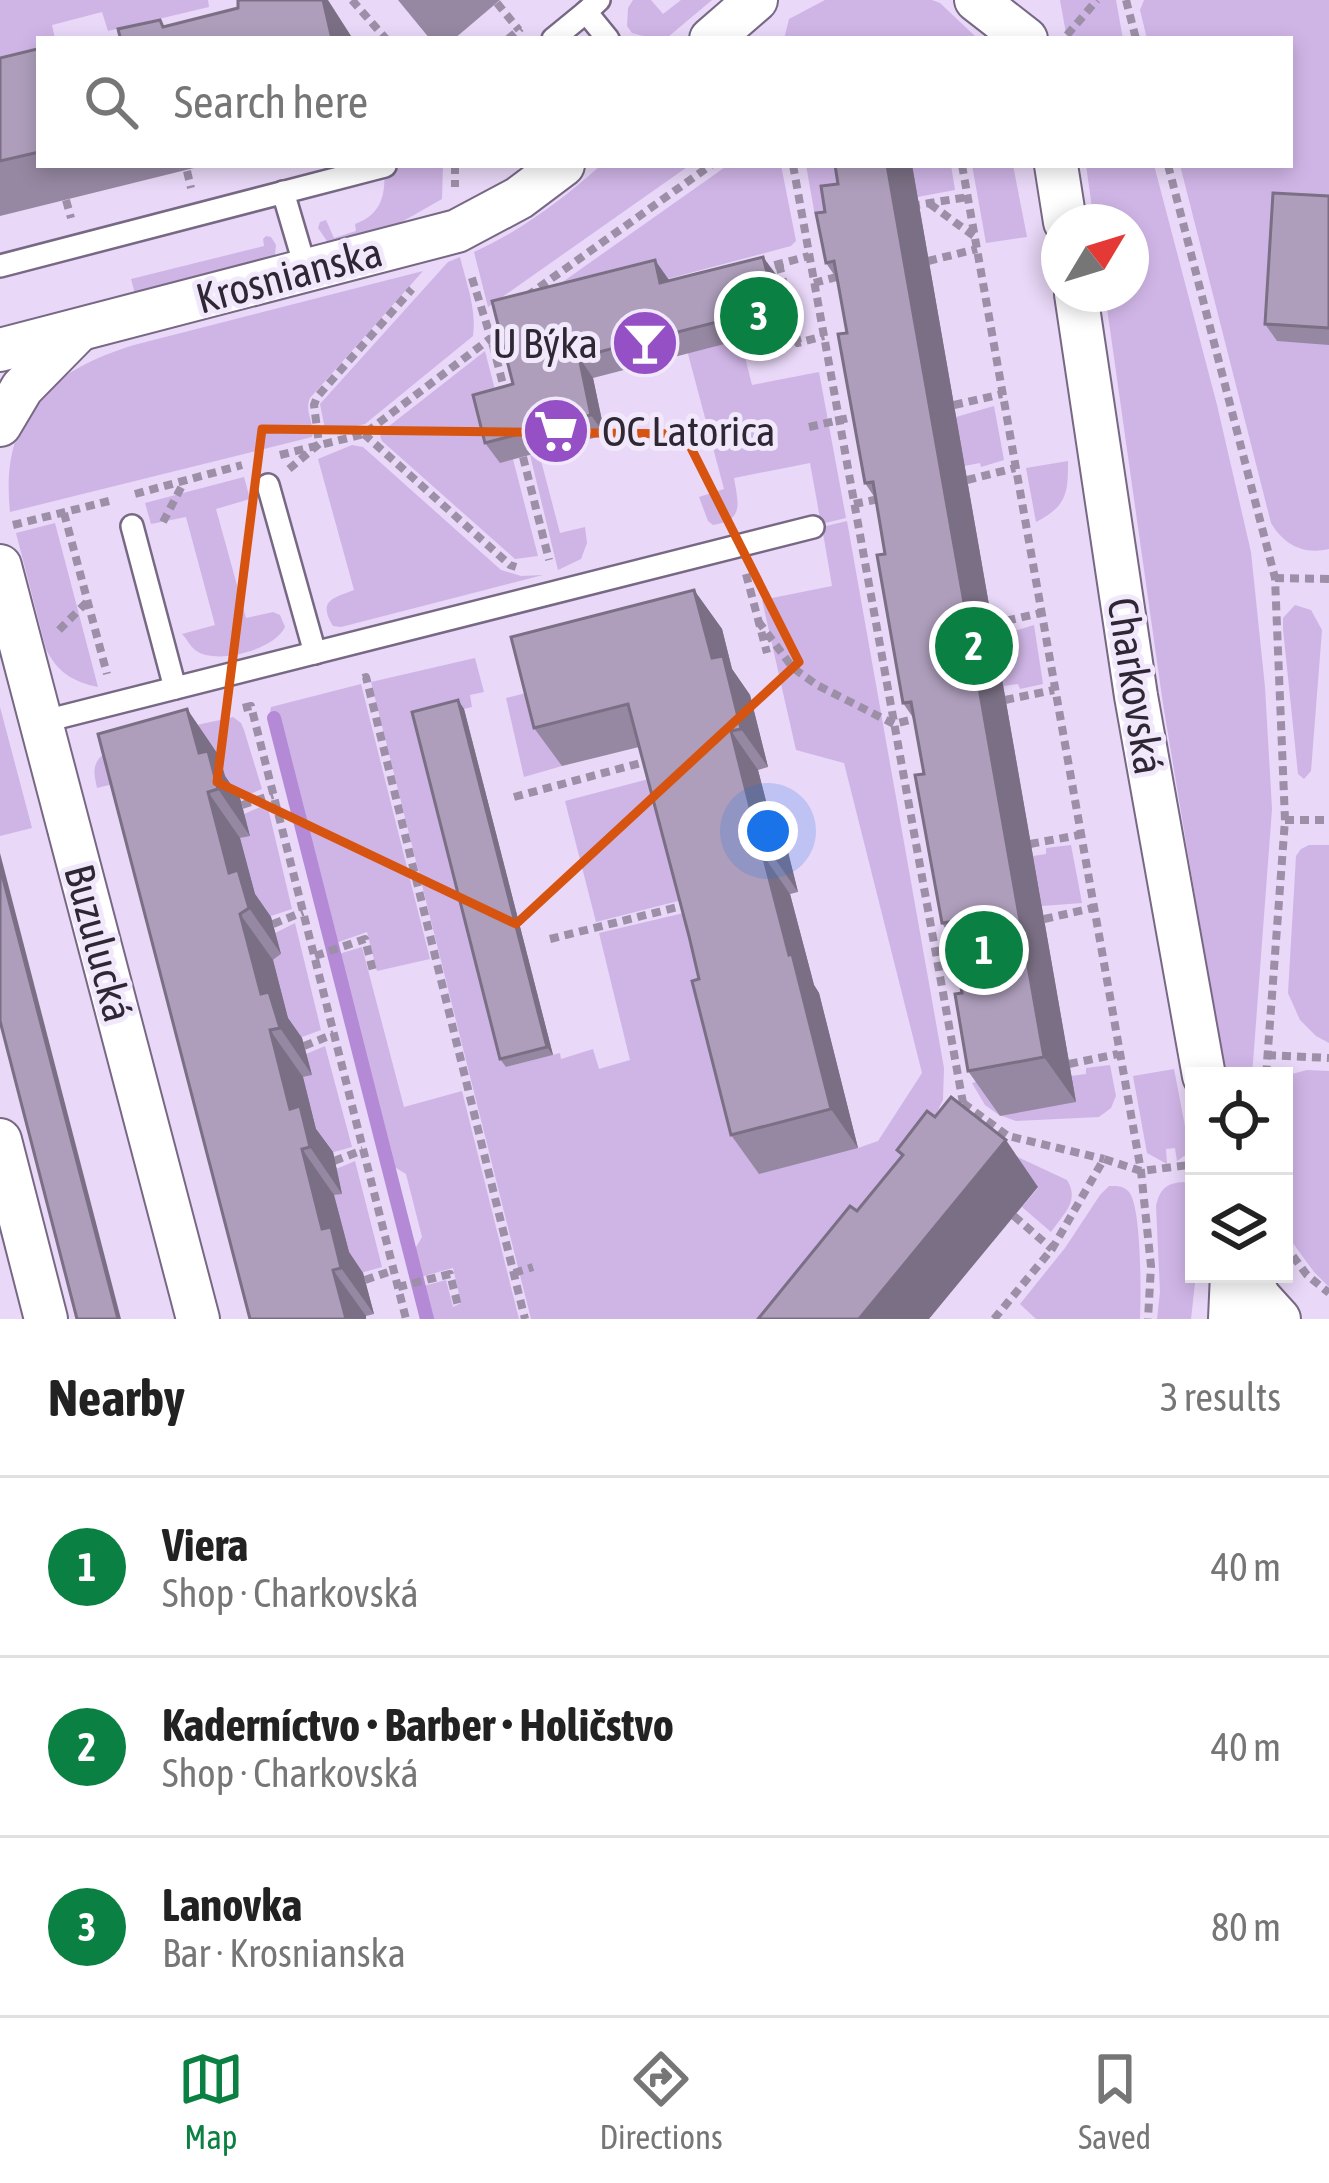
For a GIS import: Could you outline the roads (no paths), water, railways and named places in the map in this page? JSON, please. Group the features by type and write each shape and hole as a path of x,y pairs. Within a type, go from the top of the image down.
{"street":[{"path":"714,36 756,0"},
{"path":"976,0 1022,36"},
{"path":"1032,0 1037,36"},
{"name":"Krosnianska","path":"0,350 457,231 519,198 559,168"},
{"path":"1056,168 1062,204"},
{"name":"Charkovská","path":"1079,312 1136,696 1202,1067"},
{"path":"0,424 22,388 79,330"},
{"name":"Buzulucká","path":"0,566 198,1319"},
{"path":"0,1140 46,1319"},
{"path":"1235,1299 1260,1298 1279,1319"}],"lane":[{"path":"557,36 592,6 607,36"},
{"path":"0,266 377,168"},
{"path":"283,192 306,270"},
{"path":"268,485 315,652"},
{"path":"132,526 175,688"},
{"path":"36,703 175,688 813,527"}],"waterway":[{"path":"274,718 427,1319"}],"place":[{"name":"Lanovka","path":"759,316"},
{"name":"U Býka","path":"645,343"},
{"name":"OC Latorica","path":"556,431"},
{"name":"Kaderníctvo • Barber • Holičstvo","path":"974,646"},
{"name":"Viera","path":"984,950"}]}
